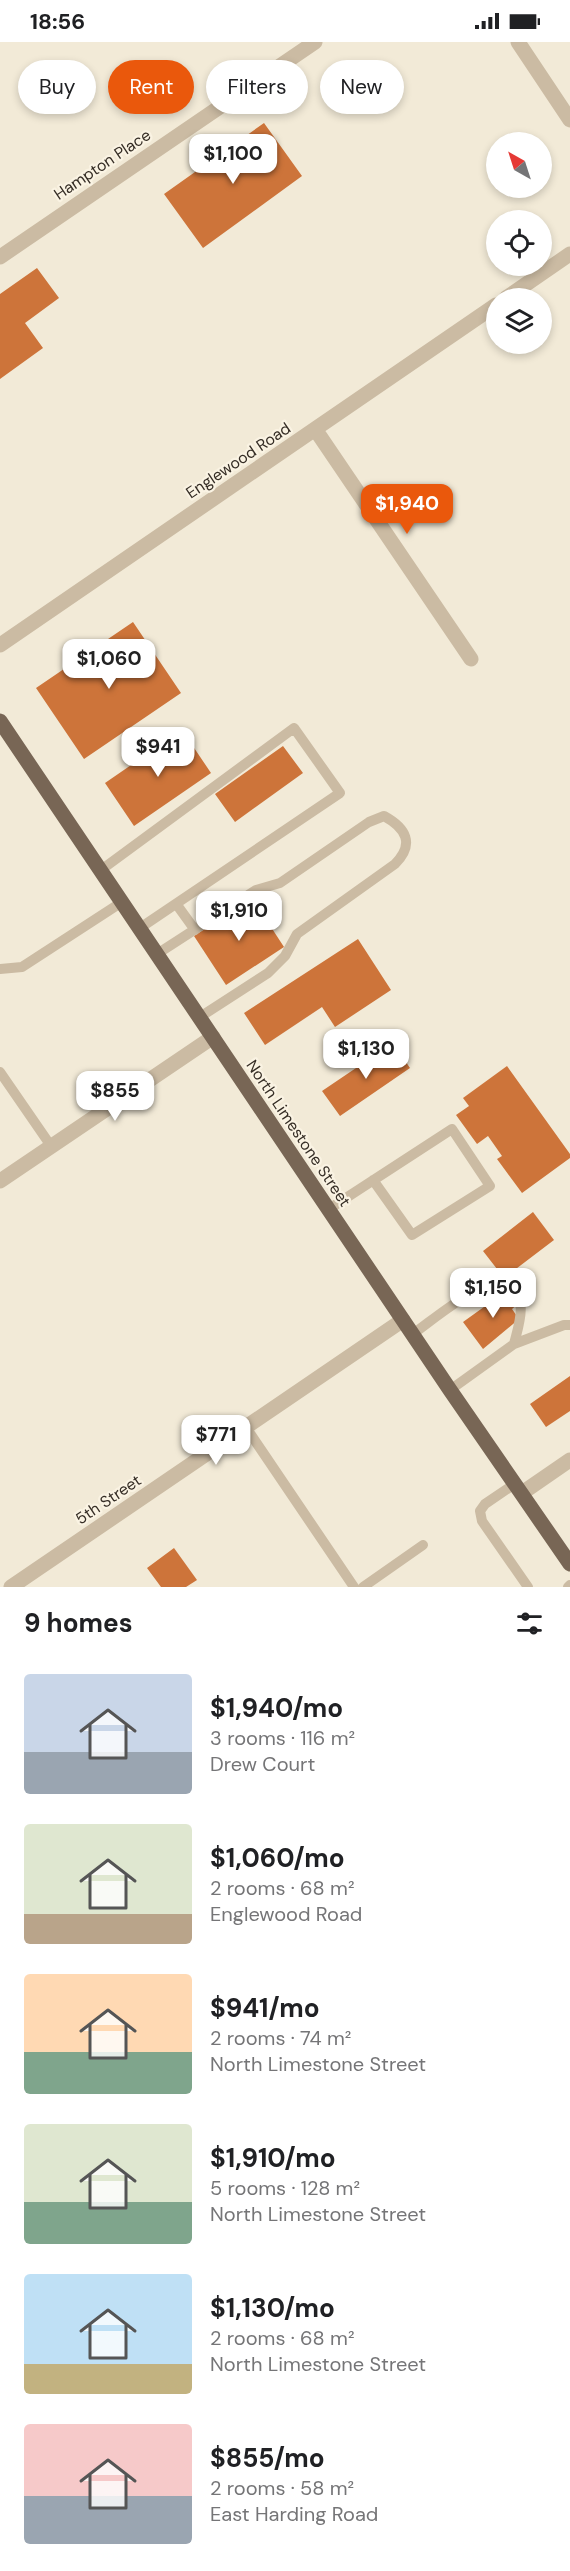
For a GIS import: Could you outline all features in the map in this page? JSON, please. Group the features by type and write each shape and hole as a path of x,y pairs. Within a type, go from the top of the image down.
{"main road":[{"name":"North Limestone Street","path":"0,721 5,739 101,870 450,1390 570,1564"}],"street":[{"name":"Hampton Place","path":"0,257 315,42"},
{"path":"518,42 570,120"},
{"path":"521,288 570,254"},
{"name":"Englewood Road","path":"0,645 486,312"},
{"path":"315,429 471,659"},
{"path":"0,1181 213,1036"},
{"name":"5th Street","path":"11,1587 403,1320"},
{"path":"519,1488 570,1460"}],"lane":[{"path":"101,870 294,728 340,793 261,844 177,905 140,928"},
{"path":"158,954 256,890 280,883 369,822 384,816 399,825 406,839 404,855 395,864 297,934 285,956 268,973 200,1017"},
{"path":"0,969 22,967 122,902"},
{"path":"177,905 195,930"},
{"path":"0,1072 51,1146"},
{"path":"329,1209 373,1180 452,1129 490,1186 412,1235 373,1180"},
{"path":"413,1334 474,1291 493,1283 508,1282 517,1290 522,1303 514,1344"},
{"path":"450,1390 514,1344 564,1325 570,1325"},
{"path":"245,1426 354,1587"},
{"path":"519,1488 485,1504 480,1511 482,1521 528,1587"},
{"path":"363,1587 423,1545"}],"building":[{"path":"264,123 302,176 203,248 164,194"},
{"path":"37,268 59,298 25,323 43,348 0,379 0,294"},
{"path":"133,622 181,693 84,759 36,688"},
{"path":"182,730 211,773 134,826 105,783"},
{"path":"283,746 303,773 235,822 215,794"},
{"path":"252,898 284,947 226,985 194,936"},
{"path":"358,939 391,990 335,1027 322,1007 265,1045 244,1013"},
{"path":"393,1043 410,1068 340,1116 322,1091"},
{"path":"507,1066 570,1154 570,1158 522,1193 497,1159 502,1156 488,1136 477,1144 456,1115 469,1106 463,1098"},
{"path":"533,1212 554,1240 504,1278 483,1251"},
{"path":"509,1289 519,1303 512,1309 519,1319 483,1349 463,1322"},
{"path":"570,1376 570,1411 546,1427 530,1404"},
{"path":"174,1548 197,1580 186,1587 161,1587 147,1568"}]}
